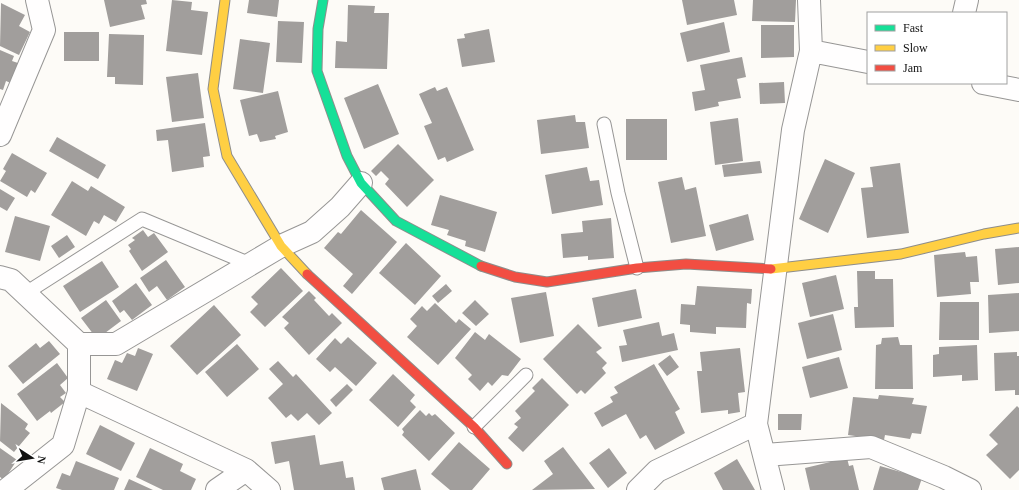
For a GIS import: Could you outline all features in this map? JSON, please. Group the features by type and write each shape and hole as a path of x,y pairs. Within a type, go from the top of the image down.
{"street":[{"path":"0,134 44,30 37,0"},
{"path":"225,0 213,89 227,156 281,246 316,283 474,427 507,464"},
{"path":"323,0 318,29 317,71 347,156 361,183 396,221 485,268 516,277 547,282 637,268 686,264 776,269 901,254 984,234 1019,228"},
{"path":"773,490 756,424 793,130 811,52 809,0"},
{"path":"964,12 967,0"},
{"path":"811,52 867,62"},
{"path":"988,84 1019,90"},
{"path":"0,277 12,280 79,344 116,344 281,246 312,232 340,207 361,183"},
{"path":"6,490 63,445 79,392 79,344"},
{"path":"79,392 246,470 269,490"},
{"path":"638,490 657,471 756,424"},
{"path":"765,455 871,446 944,477 970,490"},
{"path":"217,490 246,470"}],"lane":[{"path":"604,124 618,193 637,268"},
{"path":"26,293 142,220 250,264"},
{"path":"474,427 526,375"}],"building":[{"path":"104,0 146,0 147,4 141,5 145,19 110,27"},
{"path":"172,0 192,2 191,10 208,12 202,55 166,51"},
{"path":"249,0 279,0 277,17 247,13"},
{"path":"682,0 734,0 737,15 687,25"},
{"path":"753,0 796,0 795,22 752,21"},
{"path":"1,3 25,15 19,26 30,32 19,55 0,46"},
{"path":"348,5 375,6 374,13 389,13 387,69 335,68 336,41 347,42"},
{"path":"278,21 304,22 302,63 276,62"},
{"path":"724,22 730,52 687,62 680,33"},
{"path":"761,25 794,25 794,57 761,58"},
{"path":"489,29 495,62 462,67 457,39 465,38 464,34"},
{"path":"64,32 99,32 99,61 64,61"},
{"path":"109,34 144,35 143,85 115,84 115,77 107,77"},
{"path":"240,39 270,43 263,93 233,89"},
{"path":"0,50 14,56 12,61 21,64 13,84 6,81 3,90 0,89"},
{"path":"742,57 746,77 737,79 741,98 718,102 719,106 695,111 692,92 705,90 700,65"},
{"path":"198,73 204,118 172,122 166,77"},
{"path":"784,82 785,103 760,104 759,83"},
{"path":"378,84 399,134 364,149 344,98"},
{"path":"435,87 437,91 447,87 474,150 447,162 445,157 438,160 424,126 432,123 419,94"},
{"path":"278,91 288,132 275,136 276,139 260,142 257,134 249,136 240,100"},
{"path":"575,115 576,122 585,122 589,148 541,154 537,120"},
{"path":"738,118 743,161 715,165 710,122"},
{"path":"626,119 667,119 667,160 626,160"},
{"path":"205,123 210,156 203,157 204,167 172,172 168,140 157,141 156,130"},
{"path":"57,137 106,165 98,179 49,151"},
{"path":"398,144 434,180 407,207 385,184 389,179 381,171 376,176 371,171"},
{"path":"12,153 47,173 35,193 31,190 27,197 0,181 6,171 3,169"},
{"path":"825,159 855,173 828,233 799,219"},
{"path":"760,161 762,173 724,177 722,165"},
{"path":"900,163 909,233 867,238 861,188 873,187 870,167"},
{"path":"587,167 590,181 599,180 603,205 552,214 545,175"},
{"path":"682,177 685,190 696,187 706,236 671,243 658,182"},
{"path":"72,181 88,191 91,186 125,207 116,222 104,215 99,224 94,221 86,236 51,215"},
{"path":"0,189 15,198 7,211 0,207"},
{"path":"440,195 497,212 485,252 465,246 466,241 447,235 449,230 431,225"},
{"path":"361,210 397,242 352,294 343,286 353,274 324,248 338,232 341,234"},
{"path":"748,214 754,240 716,251 709,225"},
{"path":"15,216 50,226 40,261 5,252"},
{"path":"611,218 614,258 588,260 588,256 563,258 561,234 583,232 582,221"},
{"path":"143,230 148,237 154,233 168,252 142,271 129,251 131,249 128,245 135,240 132,238"},
{"path":"67,235 75,247 59,258 51,246"},
{"path":"406,243 441,276 415,305 379,273"},
{"path":"1019,247 1019,283 998,285 995,249"},
{"path":"965,252 966,257 977,256 979,282 970,282 971,294 937,297 934,255"},
{"path":"166,260 185,287 167,300 157,286 149,292 140,278"},
{"path":"102,261 119,287 80,312 63,286"},
{"path":"281,268 303,291 265,327 250,312 258,304 251,297"},
{"path":"857,271 875,271 875,279 893,279 894,327 855,328 854,307 858,307"},
{"path":"836,275 844,309 810,317 802,283"},
{"path":"136,283 152,305 132,320 124,310 120,313 112,301"},
{"path":"446,284 452,291 438,303 432,296"},
{"path":"697,286 752,289 751,304 747,303 746,328 716,327 716,334 690,332 690,325 680,324 681,304 695,305"},
{"path":"636,289 642,318 598,327 592,298"},
{"path":"309,291 316,298 314,300 329,316 332,313 342,323 309,355 284,328 289,323 282,317"},
{"path":"546,292 554,336 520,343 511,298"},
{"path":"1019,293 1019,331 989,333 988,295"},
{"path":"106,300 121,321 97,339 81,318"},
{"path":"475,300 489,314 476,326 462,313"},
{"path":"940,302 979,302 979,340 939,340"},
{"path":"435,303 456,323 459,319 471,329 438,365 407,337 417,326 410,319 422,306 427,311"},
{"path":"214,305 241,335 197,375 170,346"},
{"path":"833,314 842,350 807,359 798,323"},
{"path":"659,322 662,336 674,333 678,350 622,362 619,346 627,345 623,330"},
{"path":"578,324 602,348 596,352 607,363 602,368 606,373 585,394 581,390 577,394 543,359"},
{"path":"475,332 485,340 489,334 521,359 508,376 502,375 492,386 488,382 480,391 468,379 472,375 455,358"},
{"path":"348,337 377,363 356,386 335,367 330,372 316,359 335,338 341,344"},
{"path":"898,337 900,345 912,345 913,389 875,389 876,345 881,344 882,338"},
{"path":"49,341 60,354 23,384 8,366 36,343 40,348"},
{"path":"237,344 259,369 227,397 205,372"},
{"path":"977,345 978,380 962,381 962,375 933,377 933,355 939,354 939,347"},
{"path":"138,348 153,354 137,391 107,379 115,360 122,363 127,353 135,356"},
{"path":"740,348 745,392 738,393 740,412 728,414 728,410 701,413 697,371 702,371 700,352"},
{"path":"1017,352 1017,356 1019,356 1019,395 1015,395 1015,390 995,391 994,353"},
{"path":"670,355 679,367 667,376 658,364"},
{"path":"839,357 848,388 810,398 802,367"},
{"path":"278,361 293,377 296,374 332,413 319,425 307,413 298,421 291,414 286,418 268,398 283,384 269,369"},
{"path":"57,363 68,378 60,385 66,393 60,397 65,402 51,413 50,411 37,421 17,394"},
{"path":"654,364 680,409 675,412 685,433 655,450 646,435 640,439 626,414 602,427 594,413 613,402 610,397 618,393 614,387"},
{"path":"393,374 415,395 410,401 416,407 398,427 369,400"},
{"path":"542,378 569,405 523,452 508,438 518,427 514,424 521,418 515,411 535,391 532,388"},
{"path":"347,384 353,390 336,407 330,400"},
{"path":"879,395 914,398 912,404 927,406 921,434 912,433 910,439 885,435 884,440 848,435 853,397 878,399"},
{"path":"1,403 28,424 25,429 30,433 14,452 0,441"},
{"path":"1017,406 1019,408 1019,470 1010,479 986,455 998,444 989,435"},
{"path":"420,410 426,416 429,413 432,416 435,414 455,433 429,461 402,435 404,432 402,429"},
{"path":"778,414 802,414 801,430 778,430"},
{"path":"100,425 135,443 121,471 86,454"},
{"path":"315,435 320,465 343,461 346,478 353,477 355,490 294,490 289,461 275,464 271,442"},
{"path":"459,442 490,469 472,490 450,490 431,474"},
{"path":"563,447 595,489 532,490 553,474 544,461"},
{"path":"0,448 17,460 4,480 0,477"},
{"path":"150,448 183,464 180,471 196,479 191,490 163,490 136,477"},
{"path":"609,448 627,473 608,488 589,463"},
{"path":"847,458 849,466 853,465 859,490 810,490 805,468"},
{"path":"737,459 755,490 723,490 714,473"},
{"path":"76,461 119,478 114,490 62,490 56,488 62,473 70,476"},
{"path":"880,466 922,478 918,490 873,490"},
{"path":"416,469 421,490 384,490 381,478"},
{"path":"129,479 153,490 124,490"}],"traffic: fast":[{"path":"323,0 318,29 317,71 347,156 361,183 396,221 481,266"}],"traffic: slow":[{"path":"225,0 213,89 227,156 281,246 307,274"},
{"path":"771,269 901,254 984,234 1019,228"}],"traffic: jam":[{"path":"481,266 515,277 547,282 637,268 686,264 771,269"},
{"path":"307,274 474,427 507,464"}]}
